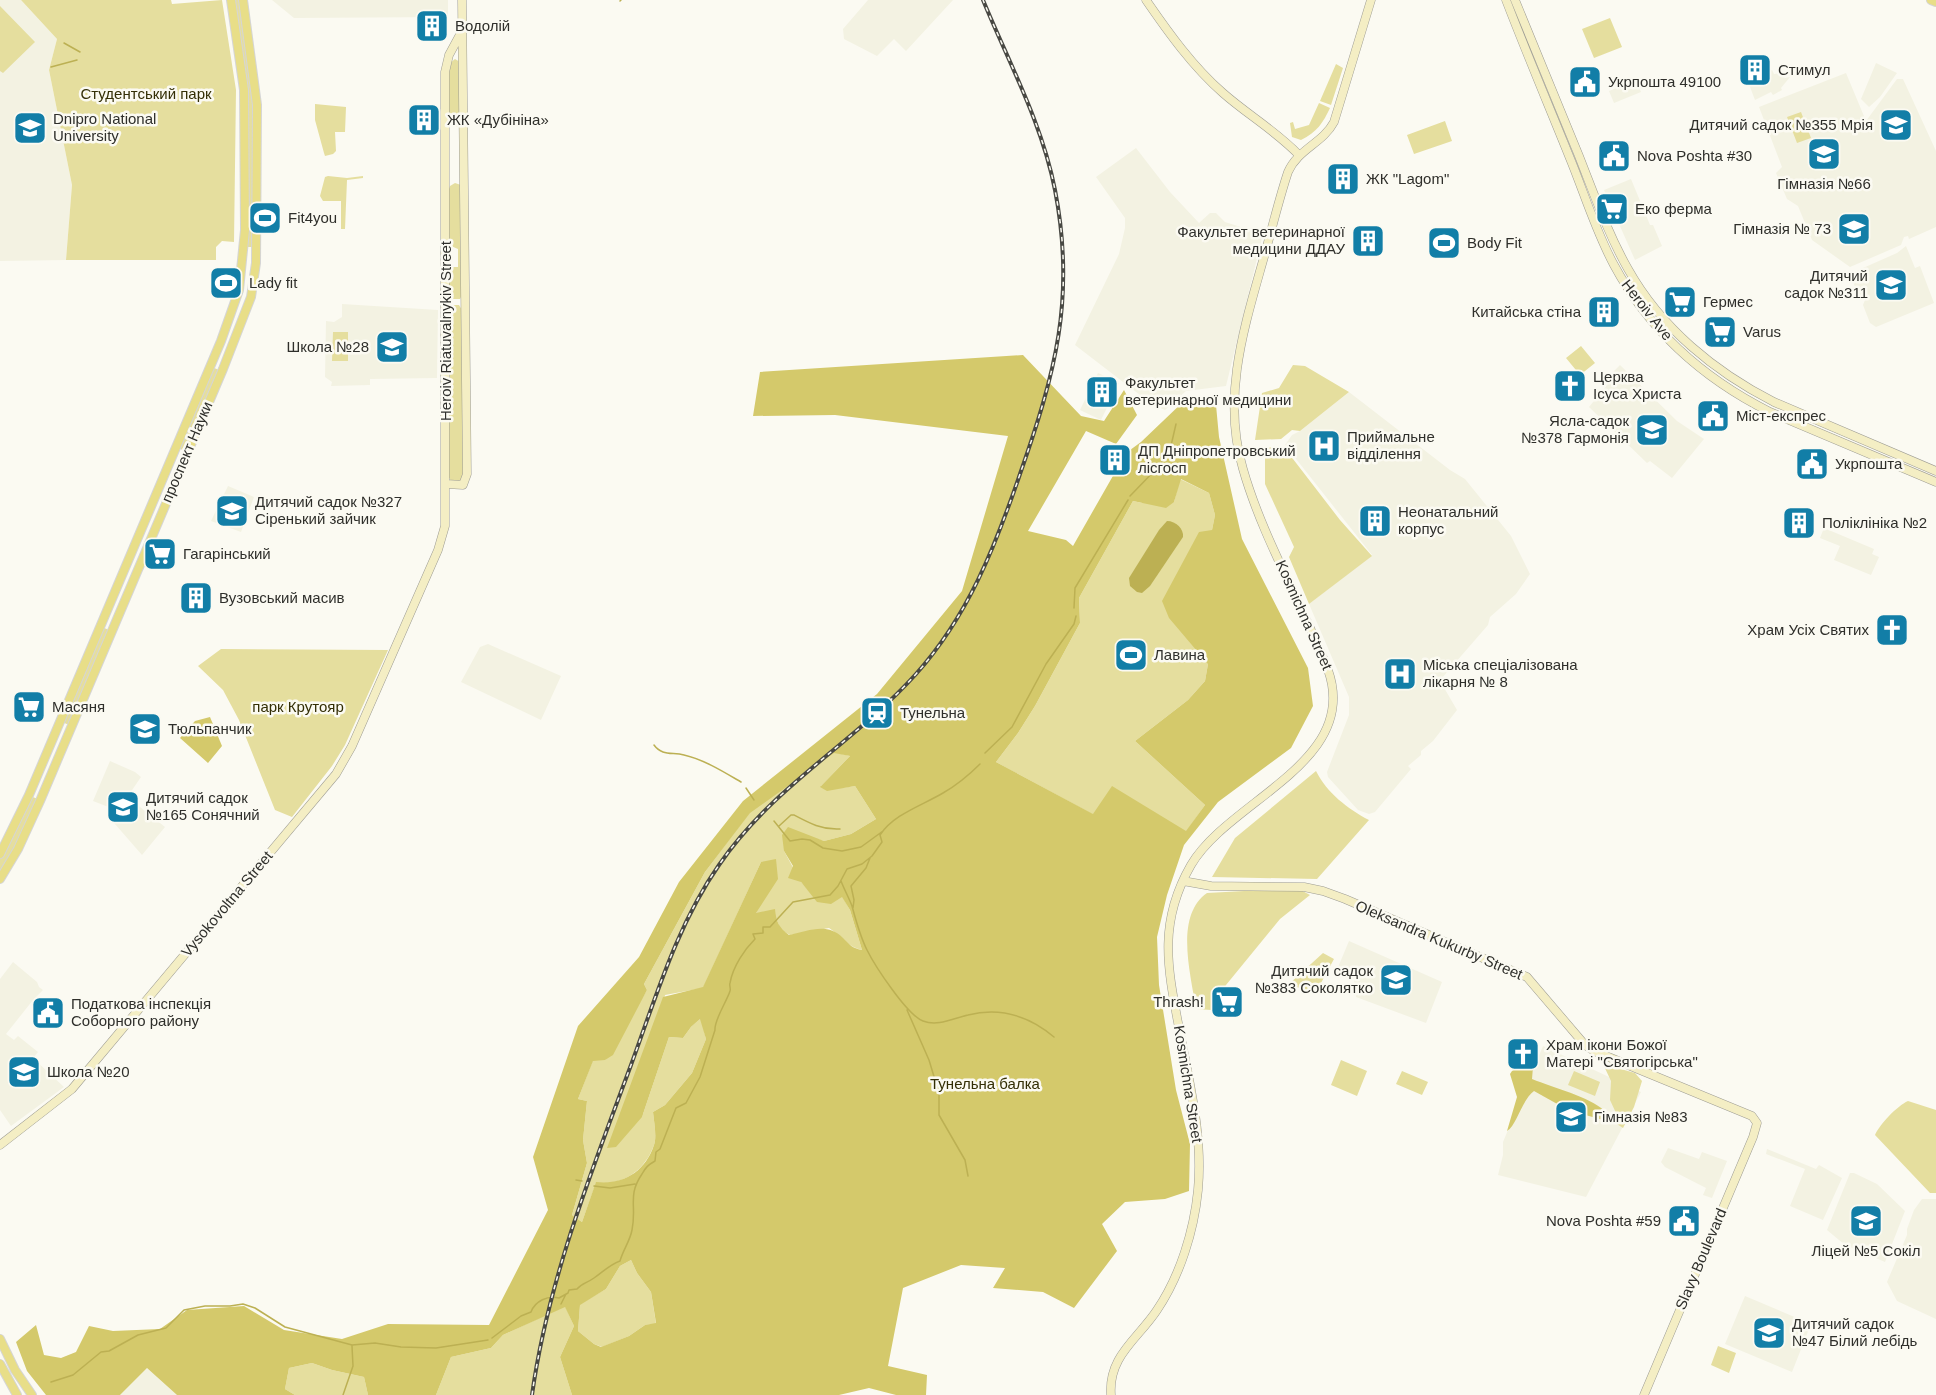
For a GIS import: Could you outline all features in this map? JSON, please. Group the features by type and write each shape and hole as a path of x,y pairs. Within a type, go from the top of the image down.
{"main road":[{"name":"проспект Науки","path":"0,854 29,795 229,320 239,290 245,230 244,90 231,0"},
{"name":"проспект Науки","path":"0,879 18,849 40,801 223,369 251,297 257,243 257,105 243,0"},
{"name":"Heroiv Riatuvalnykiv Street","path":"446,484 463,484 467,474 462,0"},
{"path":"1146,0 1176,41 1216,87 1299,155"},
{"name":"Kosmichna Street","path":"1111,1395 1112,1372 1122,1354 1158,1309 1176,1270 1188,1241 1198,1191 1198,1131 1168,960 1169,928 1174,906 1183,881 1199,853 1214,836 1312,753 1328,729 1332,716 1334,692 1331,677 1253,501 1240,459 1234,414 1235,374 1244,331 1290,167 1299,155 1326,134 1334,122 1371,0"},
{"name":"Heroiv Ave","path":"1506,0 1613,264 1640,305 1673,344 1714,379 1743,398 1770,412 1936,482"},
{"name":"Heroiv Ave","path":"1515,0 1612,237 1627,268 1648,298 1680,336 1719,370 1749,389 1774,402 1936,471"},
{"path":"1931,0 1936,2"},
{"name":"Heroiv Riatuvalnykiv Street","path":"405,626 442,539 445,526 445,72 449,55 462,31"},
{"path":"1540,87 1549,83"},
{"name":"Vysokovoltna Street","path":"0,1145 72,1089 330,780 350,751 405,626"},
{"name":"Oleksandra Kukurby Street","path":"1183,881 1211,886 1285,886 1323,891 1421,930 1527,977 1585,1045 1594,1051 1747,1113 1757,1123"},
{"name":"Slavy Boulevard","path":"1644,1395 1754,1137 1757,1123"},
{"path":"0,1340 24,1394"},
{"path":"0,1364 24,1394"}],"shaded area":[{"name":"Dnipro National University","path":"0,0 21,0 57,39 49,70 72,185 66,260 0,261"},
{"path":"272,0 448,0 448,17 294,18"},
{"path":"868,0 953,0 906,51 894,39 877,56 844,39 843,29"},
{"path":"1876,63 1897,73 1880,97 1869,107 1861,99"},
{"path":"1772,70 1774,74 1782,73 1785,78 1790,77 1781,88 1782,90 1773,95 1771,92 1755,100 1747,79"},
{"path":"1846,73 1866,121 1897,79 1903,79 1936,151 1936,227 1909,239 1908,236 1904,237 1901,245 1850,267 1812,240 1798,206 1787,199 1776,173 1782,167 1759,107"},
{"path":"1636,80 1641,92 1614,103 1609,91"},
{"path":"1136,148 1170,192 1199,223 1210,213 1216,213 1225,222 1263,234 1226,386 1186,391 1165,410 1153,405 1075,345 1119,254 1125,228 1125,218 1096,177"},
{"path":"1631,179 1650,225 1653,225 1662,246 1635,260 1604,190"},
{"name":"Дитячий садок №311","path":"1906,246 1915,268 1920,266 1934,303 1876,327 1870,323 1863,305 1865,300 1858,294 1851,277 1854,272 1897,253"},
{"name":"Школа №28","path":"342,304 438,310 437,378 370,379 370,385 331,386 332,382 325,377 326,321 334,322 342,317"},
{"name":"Ясла-садок №378 Гармонія","path":"1620,365 1677,421 1704,439 1672,478 1650,461 1647,463 1589,407 1611,380 1611,374"},
{"path":"1098,373 1119,383 1101,420 1080,410"},
{"path":"1349,392 1465,479 1511,536 1530,574 1516,594 1490,617 1488,625 1442,678 1443,686 1457,710 1433,741 1421,751 1421,755 1408,766 1411,769 1375,812 1369,814 1358,810 1328,777 1327,772 1349,715 1349,697 1309,604 1372,555 1285,445 1292,435"},
{"name":"Дитячий садок №327 Сіренький зайчик","path":"228,486 254,497 241,532 211,521"},
{"path":"1167,521 1179,526 1183,537 1150,586 1142,593 1137,592 1130,586 1129,578"},
{"path":"1824,528 1874,549 1872,554 1879,557 1871,575 1834,560 1840,546 1820,538"},
{"path":"488,644 561,676 541,720 461,682 480,647"},
{"name":"Дитячий садок №165 Сонячний","path":"110,761 141,777 126,799 135,803 165,827 142,855 108,816 111,808 93,801"},
{"name":"Дитячий садок №383 Соколятко","path":"1349,941 1442,982 1426,1023 1356,997 1354,979 1336,972"},
{"name":"Школа №20","path":"13,962 43,990 6,1034 14,1040 18,1036 38,1052 33,1058 64,1087 11,1126 0,1110 0,979"},
{"name":"Гімназія №83","path":"1543,1046 1641,1092 1586,1197 1498,1175 1503,1155 1503,1142"},
{"path":"1668,1148 1699,1159 1702,1152 1727,1161 1712,1198 1703,1195 1706,1188 1665,1167 1661,1162"},
{"path":"1767,1149 1816,1169 1819,1165 1842,1178 1823,1220 1790,1206 1805,1169 1766,1154"},
{"name":"Ліцей №5 Сокіл","path":"1850,1173 1877,1184 1905,1211 1885,1262 1845,1245 1827,1230"},
{"path":"1922,1199 1936,1199 1936,1319 1897,1301 1887,1282 1907,1235 1914,1210"},
{"name":"Дитячий садок №47 Білий лебідь","path":"1745,1296 1811,1324 1792,1372 1725,1344"},
{"path":"147,1368 177,1395 120,1395"}],"green space":[{"name":"Студентський парк","path":"21,0 171,0 172,4 222,0 236,90 234,242 222,241 216,247 216,260 66,260 72,185 49,70 57,39"},
{"path":"234,0 240,0 254,101 254,247 246,247 247,135"},
{"path":"0,6 35,42 3,73 0,71"},
{"path":"1610,18 1622,47 1594,58 1582,29"},
{"path":"455,59 460,62 460,127 450,126 449,123 449,64"},
{"path":"1336,64 1343,68 1331,105 1320,101"},
{"path":"1319,103 1330,108 1319,127 1301,140 1292,137 1290,123 1293,122 1295,129 1309,125"},
{"path":"315,104 346,107 345,132 335,132 336,151 333,154 325,156 315,120"},
{"path":"1801,112 1811,138 1797,143 1787,117"},
{"path":"1445,121 1452,141 1414,154 1407,135"},
{"path":"363,176 363,178 347,180 345,229 341,229 341,201 323,201 320,196 325,177 347,178"},
{"path":"455,183 461,185 462,295 460,299 452,299 449,291 449,267 458,267 458,249 451,246 449,238 449,189"},
{"path":"451,305 459,305 462,310 464,472 463,478 459,481 451,481 448,476"},
{"path":"333,332 348,332 348,361 332,361"},
{"path":"1581,346 1595,363 1580,375 1566,358"},
{"name":"Тунельна балка","path":"1023,355 1081,416 1104,421 1124,390 1137,415 1116,444 1086,431 1028,531 1066,540 1073,546 1126,453 1141,442 1185,400 1216,405 1219,437 1242,539 1308,668 1313,706 1291,748 1218,802 1184,845 1167,895 1157,937 1159,985 1176,1090 1190,1144 1189,1191 1165,1199 1125,1202 1102,1224 1117,1251 1074,1308 1043,1292 993,1288 1005,1268 961,1265 903,1288 888,1366 927,1375 926,1395 896,1395 869,1388 839,1395 572,1395 560,1357 574,1326 565,1307 503,1335 491,1348 451,1357 436,1395 368,1395 364,1377 312,1363 289,1368 285,1389 295,1395 177,1395 147,1368 120,1395 46,1395 27,1371 16,1342 36,1325 44,1355 61,1358 76,1352 89,1326 113,1331 160,1329 187,1310 244,1306 284,1330 342,1339 388,1324 489,1325 548,1210 533,1157 578,1026 639,957 679,882 743,801 877,694 962,591 1008,436 835,415 753,416 760,372","holes":["1181,479 1209,493 1215,515 1212,530 1199,532 1162,601 1169,618 1208,664 1205,681 1188,700 1135,741 1205,805 1186,831 1112,786 1093,814 996,762 1035,706 1080,623 1079,598 1133,501 1166,508 1174,502","834,753 850,756 820,787 827,791 855,786 876,819 851,834 824,841 788,827 782,835 784,851 793,866 788,878 801,882 817,902 831,904 842,897 850,910 862,950 851,946 831,930 818,929 789,935 779,924 775,909 756,913 778,879 776,859 761,862 703,987 663,997 607,1148 616,1147 642,1117 669,1037 683,1038 700,1019 706,1039 692,1073 665,1105 653,1112 655,1142 645,1163 624,1179 596,1182 582,1222 572,1215 587,1163 583,1140 587,1101 578,1099 593,1061 605,1060 613,1055 647,990 644,984 705,872 750,813","631,1260 637,1273 651,1292 656,1323 645,1325 629,1336 601,1347 578,1331 580,1305 606,1289 620,1266"]},
{"path":"1293,365 1305,366 1349,392 1300,431 1292,430 1281,439 1255,440 1262,393 1279,388"},
{"path":"212,367 219,370 185,451 178,448"},
{"path":"1283,446 1340,520 1372,556 1309,604 1289,557 1294,547 1265,484 1265,448"},
{"name":"Лавина","path":"1180,479 1209,493 1215,515 1212,530 1208,664 1205,681 1188,700 1135,741 1205,805 1186,832 1112,787 1094,815 996,762 1035,706 1080,623 1079,598 1133,501 1174,502"},
{"path":"102,627 109,630 69,725 62,722"},
{"name":"парк Крутояр","path":"221,649 388,650 345,745 332,766 292,817 275,810 239,720 223,690 198,666"},
{"path":"210,717 222,746 208,763 180,738 195,721"},
{"path":"834,752 850,756 821,786 841,788 855,786 876,819 851,834 824,841 806,836 784,851 801,882 809,891 842,896 850,910 862,950 849,944 829,928 790,935 781,930 776,918 756,914 761,862 703,988 665,995 642,1117 669,1037 683,1038 701,1018 706,1039 692,1073 665,1105 653,1112 655,1142 645,1163 624,1179 596,1183 582,1222 572,1215 587,1163 583,1140 587,1101 578,1099 593,1060 605,1060 647,990 644,984 705,872 750,812"},
{"path":"1316,771 1339,800 1369,820 1317,879 1212,877 1235,838"},
{"path":"30,796 38,799 16,848 2,871 0,870 0,858"},
{"path":"1297,888 1310,895 1280,919 1226,985 1211,1010 1196,1009 1187,947 1191,916 1197,903 1207,893"},
{"path":"1323,953 1334,959 1315,994 1289,984"},
{"path":"1341,1060 1367,1071 1357,1096 1331,1085"},
{"path":"1528,1064 1533,1067 1532,1079 1598,1106 1605,1111 1603,1120 1568,1110 1534,1091 1514,1124 1507,1131 1517,1097 1510,1074"},
{"path":"1603,1064 1635,1073 1642,1081 1634,1107 1623,1128 1614,1122 1616,1113 1610,1100 1611,1081"},
{"path":"1402,1071 1428,1082 1422,1095 1396,1084"},
{"path":"1574,1071 1600,1082 1595,1096 1568,1085"},
{"path":"1908,1101 1936,1110 1936,1193 1930,1193 1875,1135 1889,1116"},
{"path":"631,1260 637,1273 651,1292 656,1324 645,1325 629,1336 602,1347 594,1344 578,1331 580,1304 606,1289 620,1266"},
{"path":"565,1306 574,1326 560,1357 572,1395 436,1395 451,1357 491,1348 503,1335"},
{"path":"1718,1346 1736,1353 1729,1373 1711,1365"},
{"path":"312,1363 364,1377 368,1395 295,1395 285,1389 289,1368"}],"waterway":[{"path":"64,43 80,52"},
{"path":"51,67 77,60"},
{"path":"1130,496 1160,465 1170,450 1176,424"},
{"path":"1074,608 1075,588 1128,500"},
{"path":"985,753 1012,727 1046,664 1074,624 1076,616"},
{"path":"654,745 664,752 699,760 741,782"},
{"path":"492,1338 521,1316 531,1312 542,1300 551,1297 559,1298 620,1261 632,1230 637,1182 646,1168 655,1161 656,1152 660,1149 676,1108 686,1103 700,1077 716,1021 730,991 734,970 743,953 755,939 753,934 763,933 763,927 770,927 793,902 830,895 847,869 862,864 872,856 882,842 880,835 893,821 953,787 980,764"},
{"path":"746,788 754,800"},
{"path":"779,826 794,815 821,827 840,829"},
{"path":"774,821 790,841 810,840 823,848 842,851 861,847 883,831"},
{"path":"853,908 851,886 866,868 870,858"},
{"path":"841,881 871,957 892,989 916,1017 934,1023 980,1013 1003,1013 1035,1024 1054,1037"},
{"path":"907,1010 929,1060 939,1093 939,1115 965,1160 968,1176"},
{"path":"576,1180 582,1181"},
{"path":"594,1186 610,1188 635,1184"},
{"path":"561,1304 566,1294"},
{"path":"51,1382 73,1375 101,1352 109,1351 138,1335 166,1328 184,1310 205,1306 243,1304 255,1308 285,1327 352,1345 375,1343 401,1347 436,1348 488,1340"},
{"path":"343,1395 353,1366 352,1346"}],"railway":[{"path":"532,1395 539,1352 572,1227 659,988 691,912 719,865 764,811 892,699 916,674 951,629 990,554 1032,438 1052,369 1058,335 1063,266 1061,229 1055,190 1042,141 983,0"}],"place":[{"name":"Водолій","path":"432,26"},
{"name":"Стимул","path":"1755,70"},
{"name":"Укрпошта 49100","path":"1585,82"},
{"name":"ЖК «Дубініна»","path":"424,120"},
{"name":"Дитячий садок №355 Мрія","path":"1896,125"},
{"name":"Dnipro National University","path":"30,128"},
{"name":"Гімназія №66","path":"1824,154"},
{"name":"Nova Poshta #30","path":"1614,156"},
{"name":"ЖК \"Lagom\"","path":"1343,179"},
{"name":"Еко ферма","path":"1612,209"},
{"name":"Fit4you","path":"265,218"},
{"name":"Гімназія № 73","path":"1854,229"},
{"name":"Факультет ветеринарної медицини ДДАУ","path":"1368,241"},
{"name":"Body Fit","path":"1444,243"},
{"name":"Lady fit","path":"226,283"},
{"name":"Дитячий садок №311","path":"1891,285"},
{"name":"Гермес","path":"1680,302"},
{"name":"Китайська стіна","path":"1604,312"},
{"name":"Varus","path":"1720,332"},
{"name":"Школа №28","path":"392,347"},
{"name":"Церква Ісуса Христа","path":"1570,386"},
{"name":"Факультет ветеринарної медицини","path":"1102,392"},
{"name":"Міст-експрес","path":"1713,416"},
{"name":"Ясла-садок №378 Гармонія","path":"1652,430"},
{"name":"Приймальне відділення","path":"1324,446"},
{"name":"ДП Дніпропетровський лісгосп","path":"1115,460"},
{"name":"Укрпошта","path":"1812,464"},
{"name":"Дитячий садок №327 Сіренький зайчик","path":"232,511"},
{"name":"Неонатальний корпус","path":"1375,521"},
{"name":"Поліклініка №2","path":"1799,523"},
{"name":"Гагарінський","path":"160,554"},
{"name":"Вузовський масив","path":"196,598"},
{"name":"Храм Усіх Святих","path":"1892,630"},
{"name":"Лавина","path":"1131,655"},
{"name":"Міська спеціалізована лікарня № 8","path":"1400,674"},
{"name":"Масяня","path":"29,707"},
{"name":"Тунельна","path":"877,713"},
{"name":"Тюльпанчик","path":"145,729"},
{"name":"Дитячий садок №165 Сонячний","path":"123,807"},
{"name":"Дитячий садок №383 Соколятко","path":"1396,980"},
{"name":"Thrash!","path":"1227,1002"},
{"name":"Податкова інспекція Соборного району","path":"48,1013"},
{"name":"Храм ікони Божої Матері \"Святогірська\"","path":"1523,1054"},
{"name":"Школа №20","path":"24,1072"},
{"name":"Гімназія №83","path":"1571,1117"},
{"name":"Nova Poshta #59","path":"1684,1221"},
{"name":"Ліцей №5 Сокіл","path":"1866,1221"},
{"name":"Дитячий садок №47 Білий лебідь","path":"1769,1333"}]}
